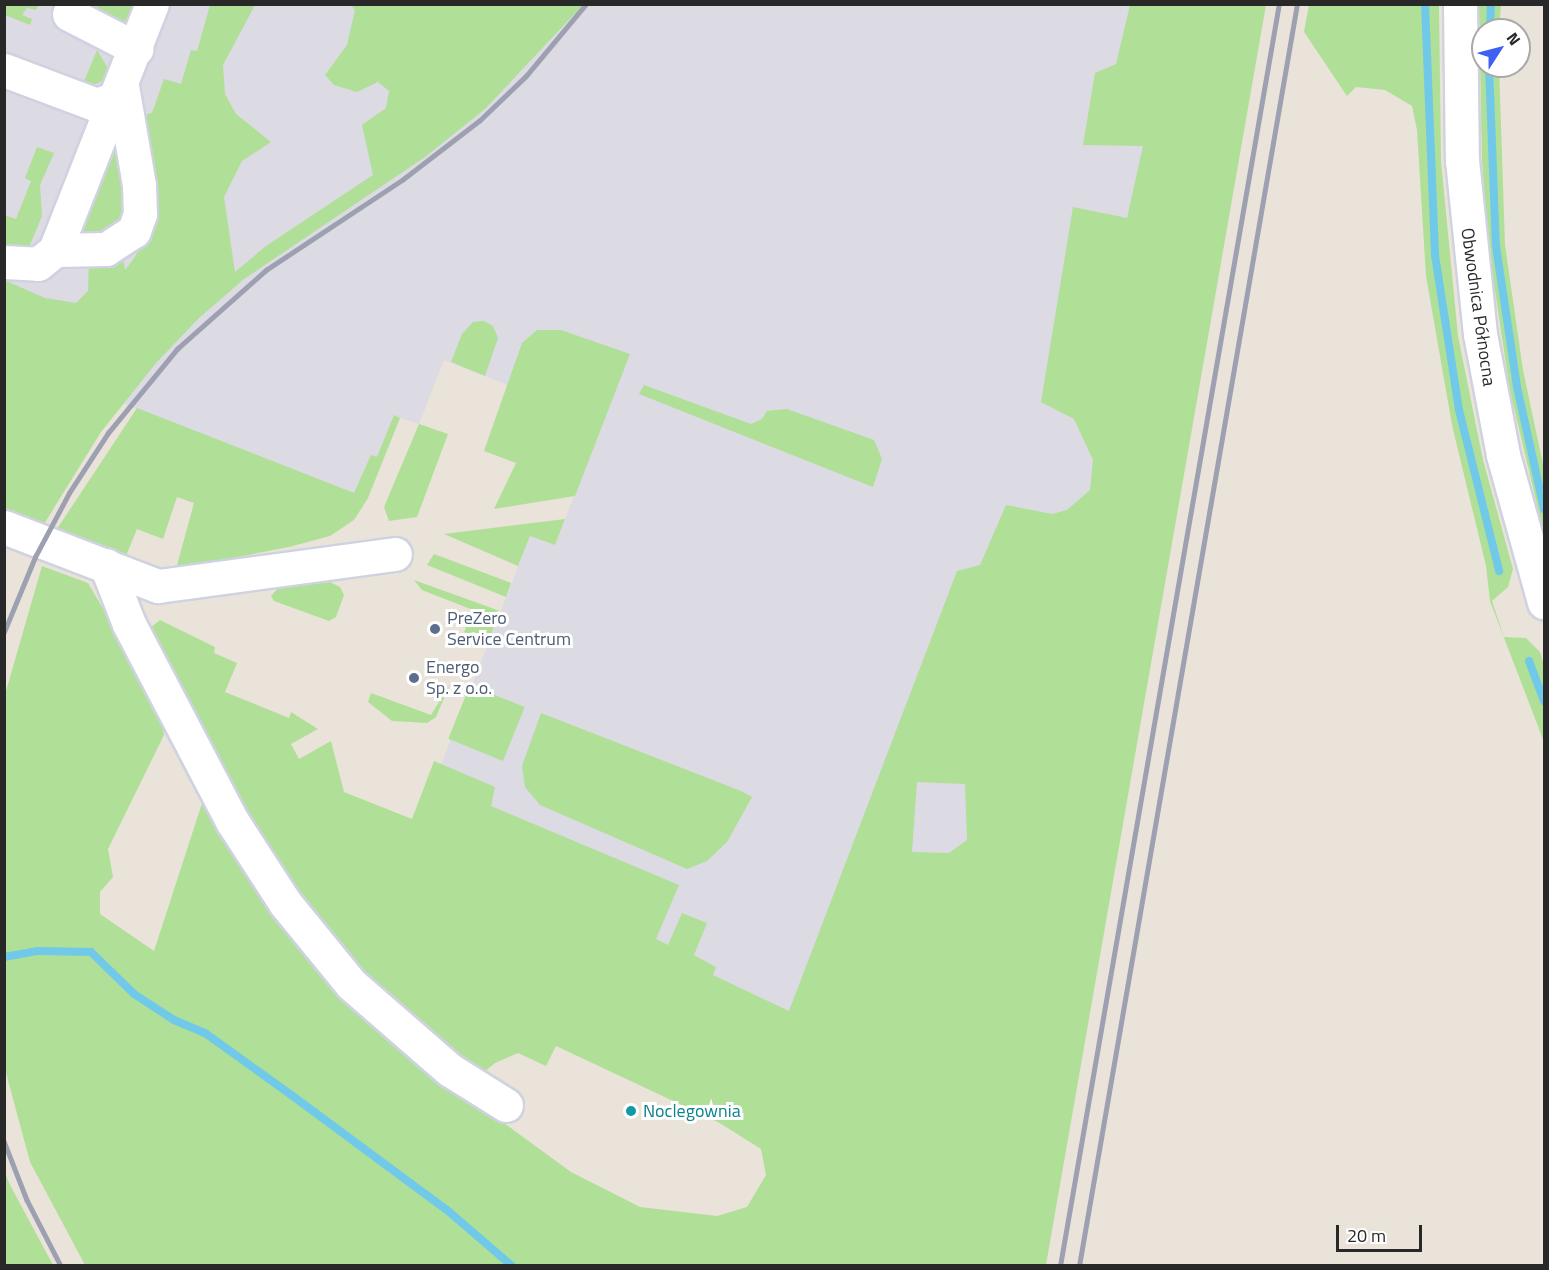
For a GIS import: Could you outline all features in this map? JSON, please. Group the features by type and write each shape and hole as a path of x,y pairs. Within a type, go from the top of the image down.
{"street":[{"path":"4,262 38,264 56,250 137,49 152,4"},
{"name":"Obwodnica Północna","path":"1460,4 1462,160 1480,334 1503,455 1545,602"},
{"path":"69,14 137,49"},
{"path":"4,70 97,105 120,91"},
{"path":"56,250 106,249 134,231 140,214 140,185 120,91"},
{"path":"4,527 158,586 395,554"},
{"path":"93,560 135,635 232,821 285,903 351,984 450,1070 506,1105"}],"shaded area":[{"path":"4,5 1206,5 1013,1120 414,834 530,536 555,545 603,422 444,360 419,424 394,416 361,498 5,357"}],"green space":[{"path":"4,5 39,5 36,10 27,8 22,15 32,19 30,25 5,15"},
{"path":"98,5 133,5 127,24 95,12"},
{"path":"210,5 255,5 223,65 225,94 236,114 271,142 242,161 224,197 235,272 266,246 373,175 362,125 386,108 389,91 378,82 357,92 334,85 325,75 347,45 355,10 351,5 583,5 485,109 425,157 244,279 199,318 156,363 101,432 44,524 5,508 4,280 45,298 76,303 88,291 89,260 123,257 125,270 135,257 142,243 137,117 152,113 164,79 181,84 191,50 197,51"},
{"path":"1130,5 1266,5 1046,1265 85,1265 30,1162 5,1069 4,698 42,566 88,583 160,705 164,735 108,849 113,877 100,892 100,914 154,951 205,794 408,1053 571,1172 640,1207 717,1216 747,1207 766,1175 761,1149 718,1122 556,1046 546,1066 518,1053 495,1063 478,1077 350,960 246,824 155,661 150,628 160,620 215,647 214,653 237,663 225,692 289,718 291,712 318,729 291,744 299,759 331,741 344,792 412,819 434,761 495,787 491,806 679,885 656,939 668,945 682,913 707,923 694,955 716,967 713,975 789,1011 957,571 980,565 1006,505 1052,514 1067,510 1090,490 1093,460 1074,419 1041,402 1073,207 1127,218 1143,146 1083,145 1095,73 1116,64","holes":["917,782 965,784 967,840 949,853 912,852"]},
{"path":"1309,5 1439,5 1441,161 1458,336 1483,460 1513,569 1508,587 1492,601 1504,637 1526,638 1540,652 1544,665 1544,742 1490,601 1486,566 1452,425 1426,276 1417,130 1412,106 1385,90 1356,87 1347,96 1304,32"},
{"path":"1479,5 1501,5 1500,18 1479,18"},
{"path":"97,50 109,70 105,80 88,87 83,84"},
{"path":"1480,78 1499,78 1505,245 1523,370 1544,469 1544,534 1510,391 1488,244 1482,160"},
{"path":"122,117 127,228 75,238"},
{"path":"37,147 54,153 40,185 42,216 30,245 5,251 4,215 16,219 31,181 25,178"},
{"path":"484,321 493,326 498,338 485,376 451,362 462,334 473,322"},
{"path":"537,330 561,330 630,354 575,496 494,509 516,463 484,451 522,343"},
{"path":"644,385 751,424 762,419 767,411 787,409 874,440 882,459 873,487 639,394"},
{"path":"137,408 354,493 371,455 377,457 394,415 400,418 368,498 354,520 330,536 289,547 176,569 194,503 177,497 163,539 137,529 126,556 57,529"},
{"path":"419,424 448,434 417,517 389,521 384,507"},
{"path":"565,519 555,545 530,536 518,566 444,534"},
{"path":"434,554 511,583 506,597 427,565"},
{"path":"414,580 500,611 488,642 464,632 473,610 422,590"},
{"path":"330,582 340,587 344,595 336,617 329,621 274,601 271,596 279,587"},
{"path":"450,684 436,717 427,723 392,721 368,702 371,693 431,715"},
{"path":"470,685 525,707 503,761 448,739"},
{"path":"541,713 752,797 727,842 707,861 687,869 540,805 525,787 522,766"},
{"path":"4,1169 9,1183 53,1265 5,1265"}],"waterway":[{"path":"1425,4 1435,255 1459,410 1499,571"},
{"path":"1490,18 1491,4"},
{"path":"1489,78 1496,246 1517,387 1544,509"},
{"path":"1529,661 1544,701"},
{"path":"4,957 38,951 91,952 134,994 174,1020 205,1033 290,1094 447,1210 512,1266"}],"railway":[{"path":"4,632 35,557 69,493 108,433 177,349 266,270 402,180 479,121 526,76 586,4"},
{"path":"1060,1266 1279,4"},
{"path":"1079,1266 1297,4"},
{"path":"4,1141 27,1200 61,1266"}],"place":[{"name":"PreZero Service Centrum","path":"435,629"},
{"name":"Energo Sp. z o.o.","path":"414,678"},
{"name":"Noclegownia","path":"631,1111"}]}
